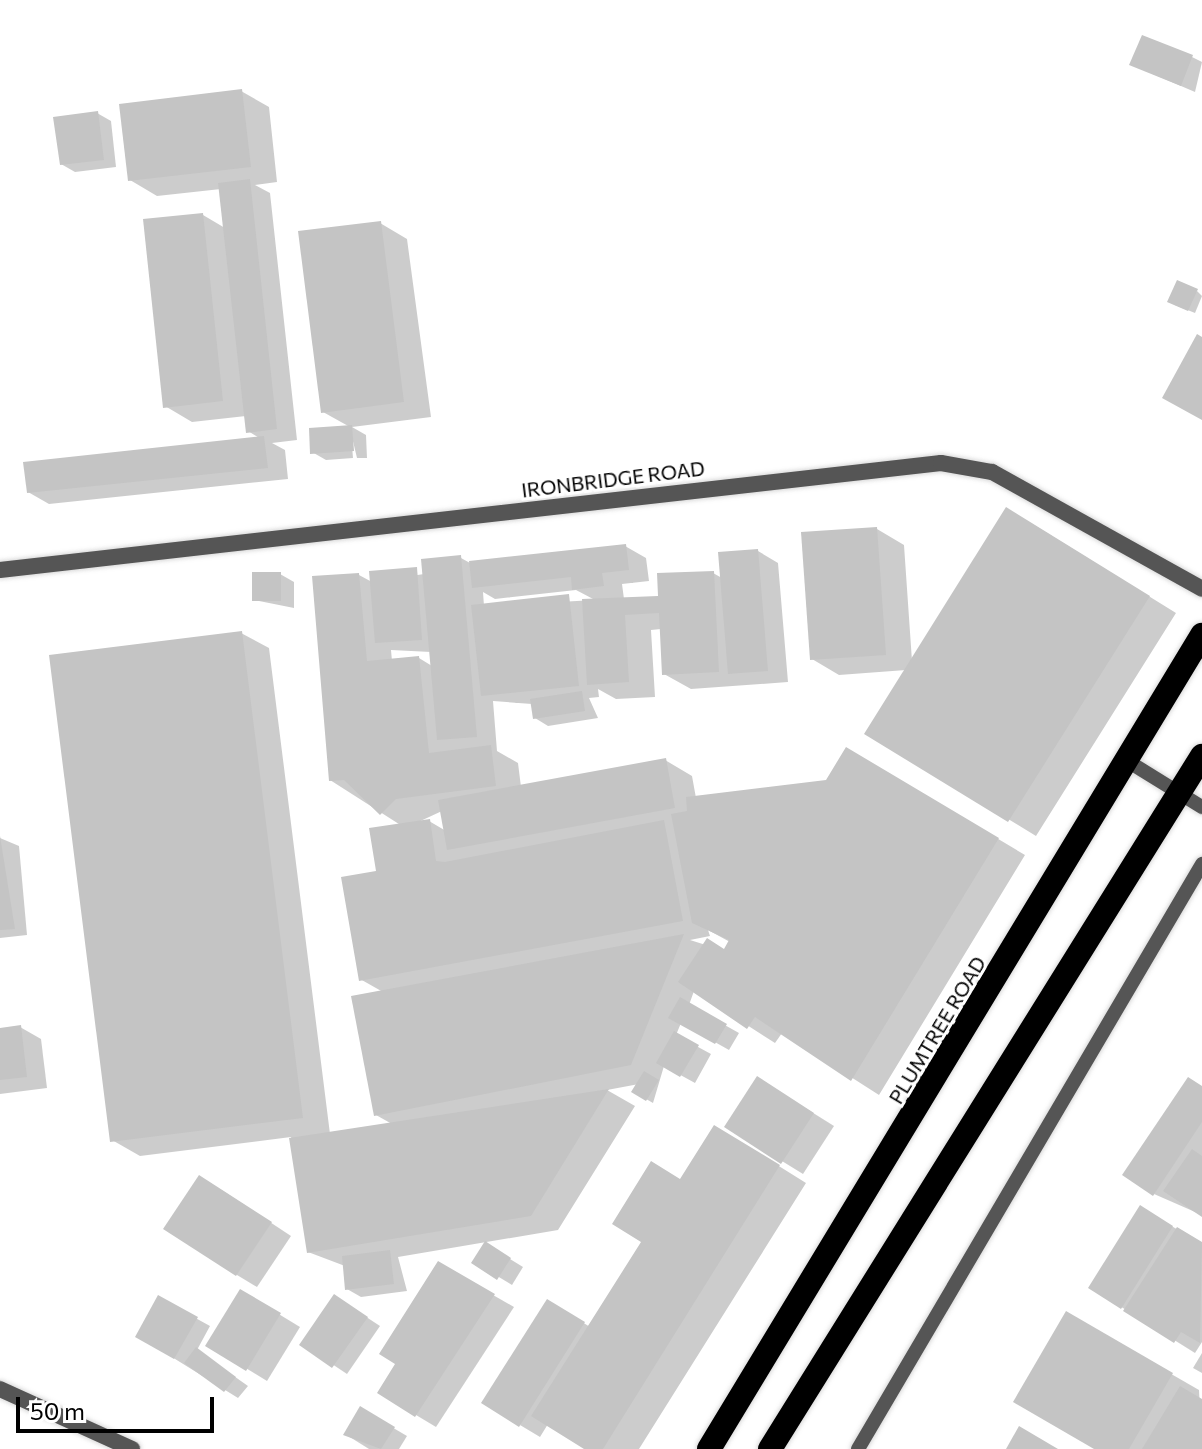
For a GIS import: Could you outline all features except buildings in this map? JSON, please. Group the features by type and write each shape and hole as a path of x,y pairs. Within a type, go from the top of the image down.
{"highway":[{"name":"PLUMTREE ROAD","path":"709,1449 1129,762 1202,635"},
{"path":"770,1449 1202,756"}],"street":[{"name":"IRONBRIDGE ROAD","path":"0,570 941,463 992,472 1202,589"},
{"path":"0,1389 132,1449"}],"lane":[{"path":"1129,762 1202,807"},
{"path":"858,1449 1202,864"}]}
